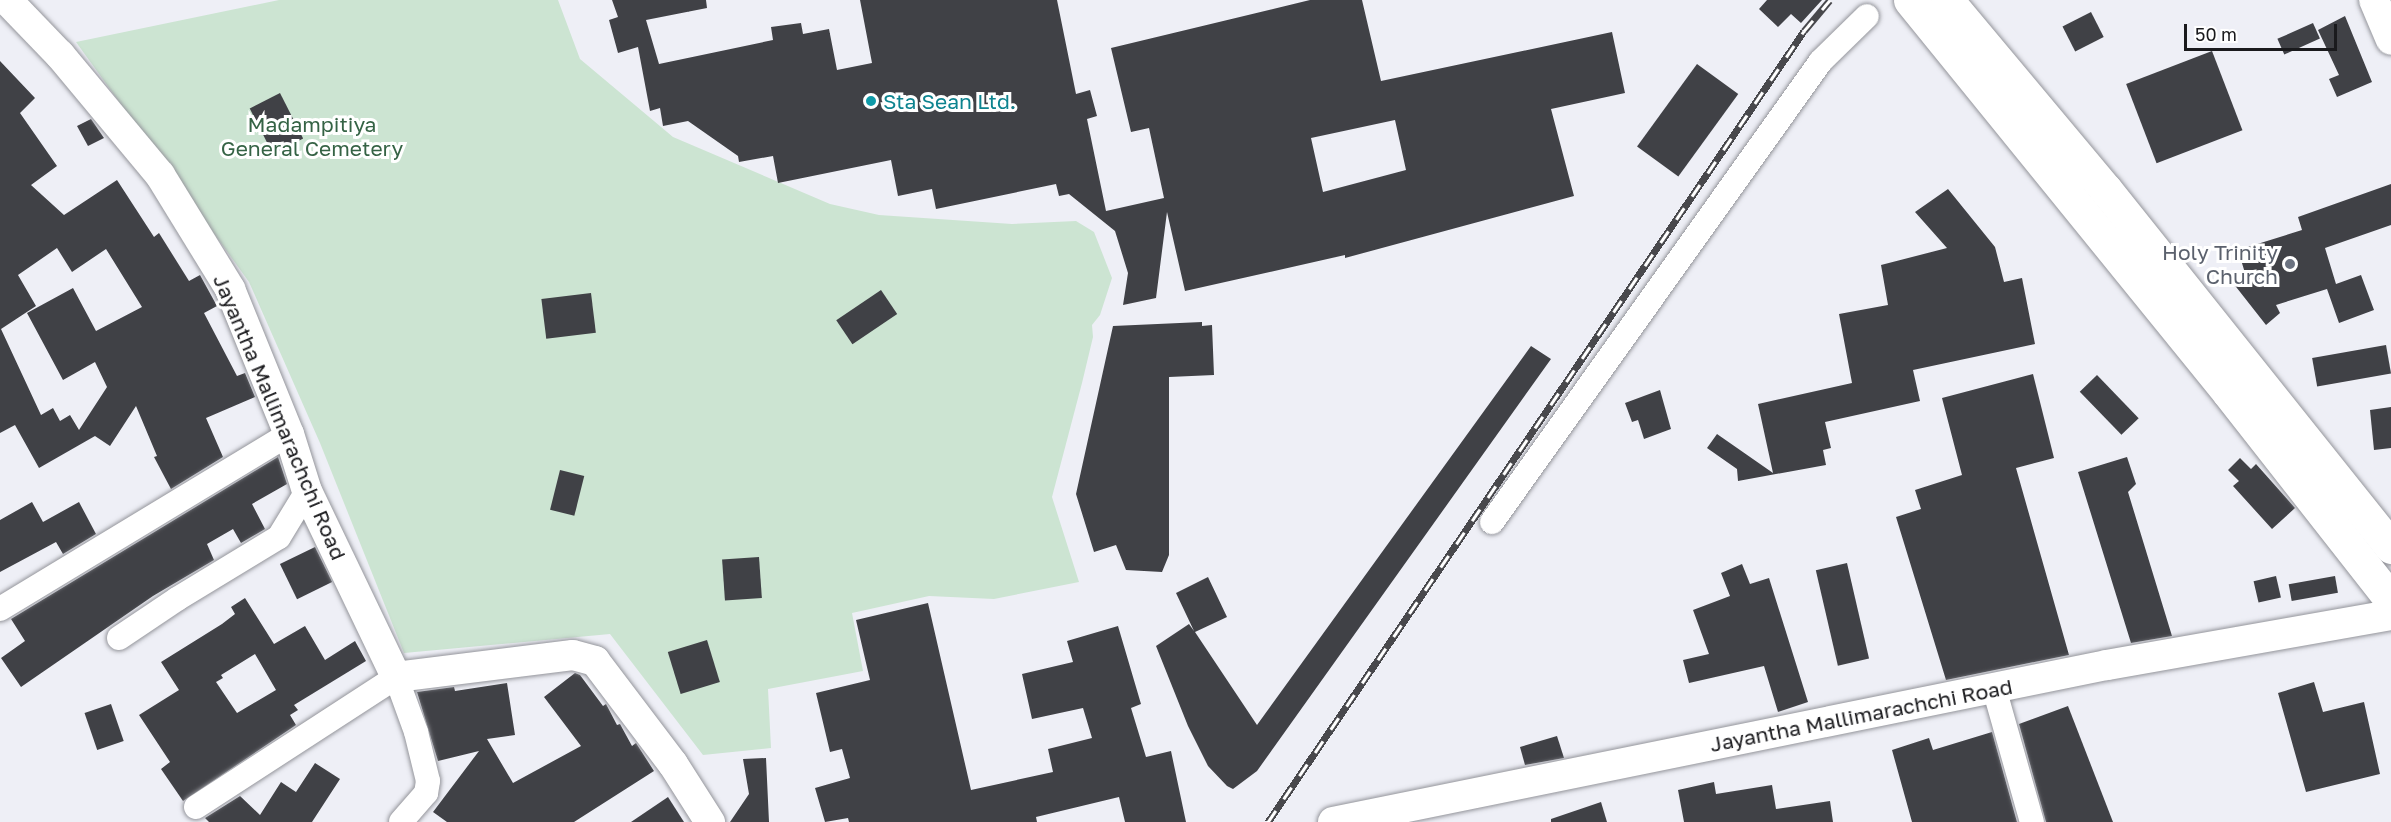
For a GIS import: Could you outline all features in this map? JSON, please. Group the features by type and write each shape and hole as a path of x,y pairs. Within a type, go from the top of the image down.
{"main road":[{"path":"1910,0 2240,382 2391,547"},
{"path":"1947,0 2113,198 2391,600"}],"street":[{"name":"Jayantha Mallimarachchi Road","path":"7,0 60,54 160,175 230,289 289,434 307,491 396,677"},
{"path":"2374,0 2391,40"},
{"path":"1492,522 1821,61 1867,16"},
{"path":"0,609 289,434"},
{"path":"119,638 187,592 279,537 307,491"},
{"name":"Jayantha Mallimarachchi Road","path":"1333,822 1994,688 2391,615"},
{"path":"196,807 396,677 573,655 595,661 673,764 710,822"},
{"path":"396,677 416,732 428,781 426,793 401,822"},
{"path":"1994,688 2032,822"}],"green space":[{"name":"Madampitiya General Cemetery","path":"279,0 558,0 580,59 673,137 830,204 879,215 1012,224 1076,221 1094,232 1112,278 1100,315 1092,325 1093,337 1052,497 1079,582 994,599 929,596 852,613 863,671 768,689 771,748 703,755 610,634 404,653 320,443 249,282 76,42"}],"building":[{"path":"612,0 706,0 707,8 646,20 659,64 773,40 771,27 801,23 803,34 829,29 837,70 872,63 860,0 1057,0 1076,94 1090,90 1097,116 1087,119 1106,211 1164,198 1149,128 1131,132 1111,48 1310,0 1362,0 1381,81 1612,32 1625,93 1551,109 1574,196 1345,258 1345,255 1185,291 1167,212 1156,298 1123,305 1128,273 1115,231 1069,194 1059,196 1056,184 936,209 932,189 898,196 891,160 778,183 773,156 739,162 738,156 688,121 663,126 660,108 650,111 638,47 618,53 609,20 618,17","holes":["1395,120 1406,170 1323,192 1311,138"]},
{"path":"1767,0 1822,0 1801,23 1791,14 1778,27 1759,9"},
{"path":"2091,12 2104,37 2075,51 2062,27"},
{"path":"2345,16 2372,82 2337,97 2329,79 2339,75 2318,30"},
{"path":"2313,23 2320,39 2284,54 2277,39"},
{"path":"2212,51 2242,130 2157,163 2126,84"},
{"path":"0,61 35,98 20,113 57,166 31,185 64,215 117,180 154,237 159,233 189,281 200,275 217,306 204,313 237,376 245,373 255,397 206,418 223,457 171,489 154,457 157,456 136,406 110,446 95,436 39,468 15,425 0,433","holes":["57,248 72,272 106,249 142,307 96,331 73,288 27,313 63,380 95,362 107,387 79,430 70,415 60,421 53,408 41,415 1,329 36,306 18,275"]},
{"path":"1697,64 1738,94 1678,176 1637,147"},
{"path":"280,93 303,138 273,154 250,108"},
{"path":"91,119 104,138 88,146 77,126"},
{"path":"2391,184 2391,225 2325,248 2336,284 2361,275 2374,310 2339,323 2327,289 2276,305 2280,313 2266,325 2233,283 2245,273 2238,250 2302,230 2298,217"},
{"path":"1948,189 1995,247 2004,282 2022,278 2035,344 1913,370 1920,401 1825,422 1831,448 1823,450 1826,465 1738,481 1737,469 1707,448 1717,434 1773,473 1758,404 1852,383 1839,314 1888,305 1881,265 1947,248 1915,212"},
{"path":"881,290 897,314 852,344 836,320"},
{"path":"591,293 596,333 546,339 541,299"},
{"path":"1202,322 1202,326 1212,325 1214,375 1169,377 1169,555 1162,572 1126,570 1116,545 1094,552 1076,494 1113,326"},
{"path":"2386,345 2391,374 2317,387 2312,358"},
{"path":"1531,346 1551,359 1257,771 1233,789 1227,786 1208,766 1188,726 1156,646 1189,624 1194,631 1176,593 1208,577 1227,617 1195,632 1257,725"},
{"path":"2033,374 2054,458 2016,468 2069,655 1946,680 1896,517 1921,509 1915,490 1962,475 1942,398"},
{"path":"2097,375 2139,418 2121,435 2080,392"},
{"path":"1660,390 1671,429 1644,439 1638,420 1632,422 1625,403"},
{"path":"2391,407 2391,448 2374,450 2370,410"},
{"path":"278,457 287,484 252,504 265,529 241,543 233,529 207,544 214,560 153,596 21,687 1,658 25,641 11,619"},
{"path":"2127,457 2136,484 2128,492 2172,636 2131,643 2078,472"},
{"path":"2240,458 2251,469 2256,464 2295,508 2272,529 2233,486 2239,481 2228,470"},
{"path":"560,470 584,476 574,516 550,510"},
{"path":"32,502 43,522 79,502 96,534 63,554 56,542 0,572 0,520"},
{"path":"315,547 332,582 297,599 280,564"},
{"path":"759,557 762,598 725,600 722,560"},
{"path":"1847,563 1869,658 1838,666 1816,570"},
{"path":"1742,564 1750,584 1769,578 1808,702 1778,712 1764,666 1689,683 1683,660 1709,654 1693,610 1730,596 1721,573"},
{"path":"2276,576 2281,597 2259,603 2254,581"},
{"path":"2335,576 2338,593 2292,601 2289,584"},
{"path":"245,598 274,644 305,626 325,660 355,641 366,661 294,705 298,710 290,715 296,725 183,801 161,769 170,762 139,715 179,690 161,662 235,614 231,607","holes":["255,654 276,690 237,713 216,682 223,678 221,675"]},
{"path":"928,603 971,790 1053,772 1048,749 1092,738 1083,708 1032,719 1022,674 1073,662 1067,641 1118,626 1141,704 1131,708 1146,757 1171,751 1186,822 1125,822 1119,797 1036,817 1037,822 849,822 848,818 825,822 815,788 850,778 842,749 830,752 816,693 870,680 856,620"},
{"path":"707,640 720,682 681,694 668,652"},
{"path":"575,673 580,675 603,706 606,704 632,746 636,743 654,771 574,822 447,822 433,812 479,751 438,761 417,692 454,687 455,691 507,683 515,735 487,739 513,783 581,746 544,697"},
{"path":"2314,682 2323,712 2364,702 2380,774 2306,792 2278,693"},
{"path":"111,704 124,741 97,750 85,713"},
{"path":"2068,706 2113,822 2046,822 2019,724"},
{"path":"1992,732 2017,822 1912,822 1892,750 1929,738 1933,750"},
{"path":"1557,736 1564,758 1525,765 1520,747"},
{"path":"766,758 769,822 730,822 749,794 743,759"},
{"path":"315,763 340,779 312,822 209,822 205,818 240,796 260,815 281,782 296,792"},
{"path":"1714,782 1716,794 1772,785 1776,809 1830,801 1833,822 1684,822 1678,790"},
{"path":"668,797 684,822 631,822"},
{"path":"1601,802 1607,822 1551,822 1551,819"}],"railway":[{"path":"1268,822 1804,31 1830,0"}],"place":[{"name":"Sta Sean Ltd.","path":"871,101"},
{"name":"Holy Trinity Church","path":"2290,264"}]}
